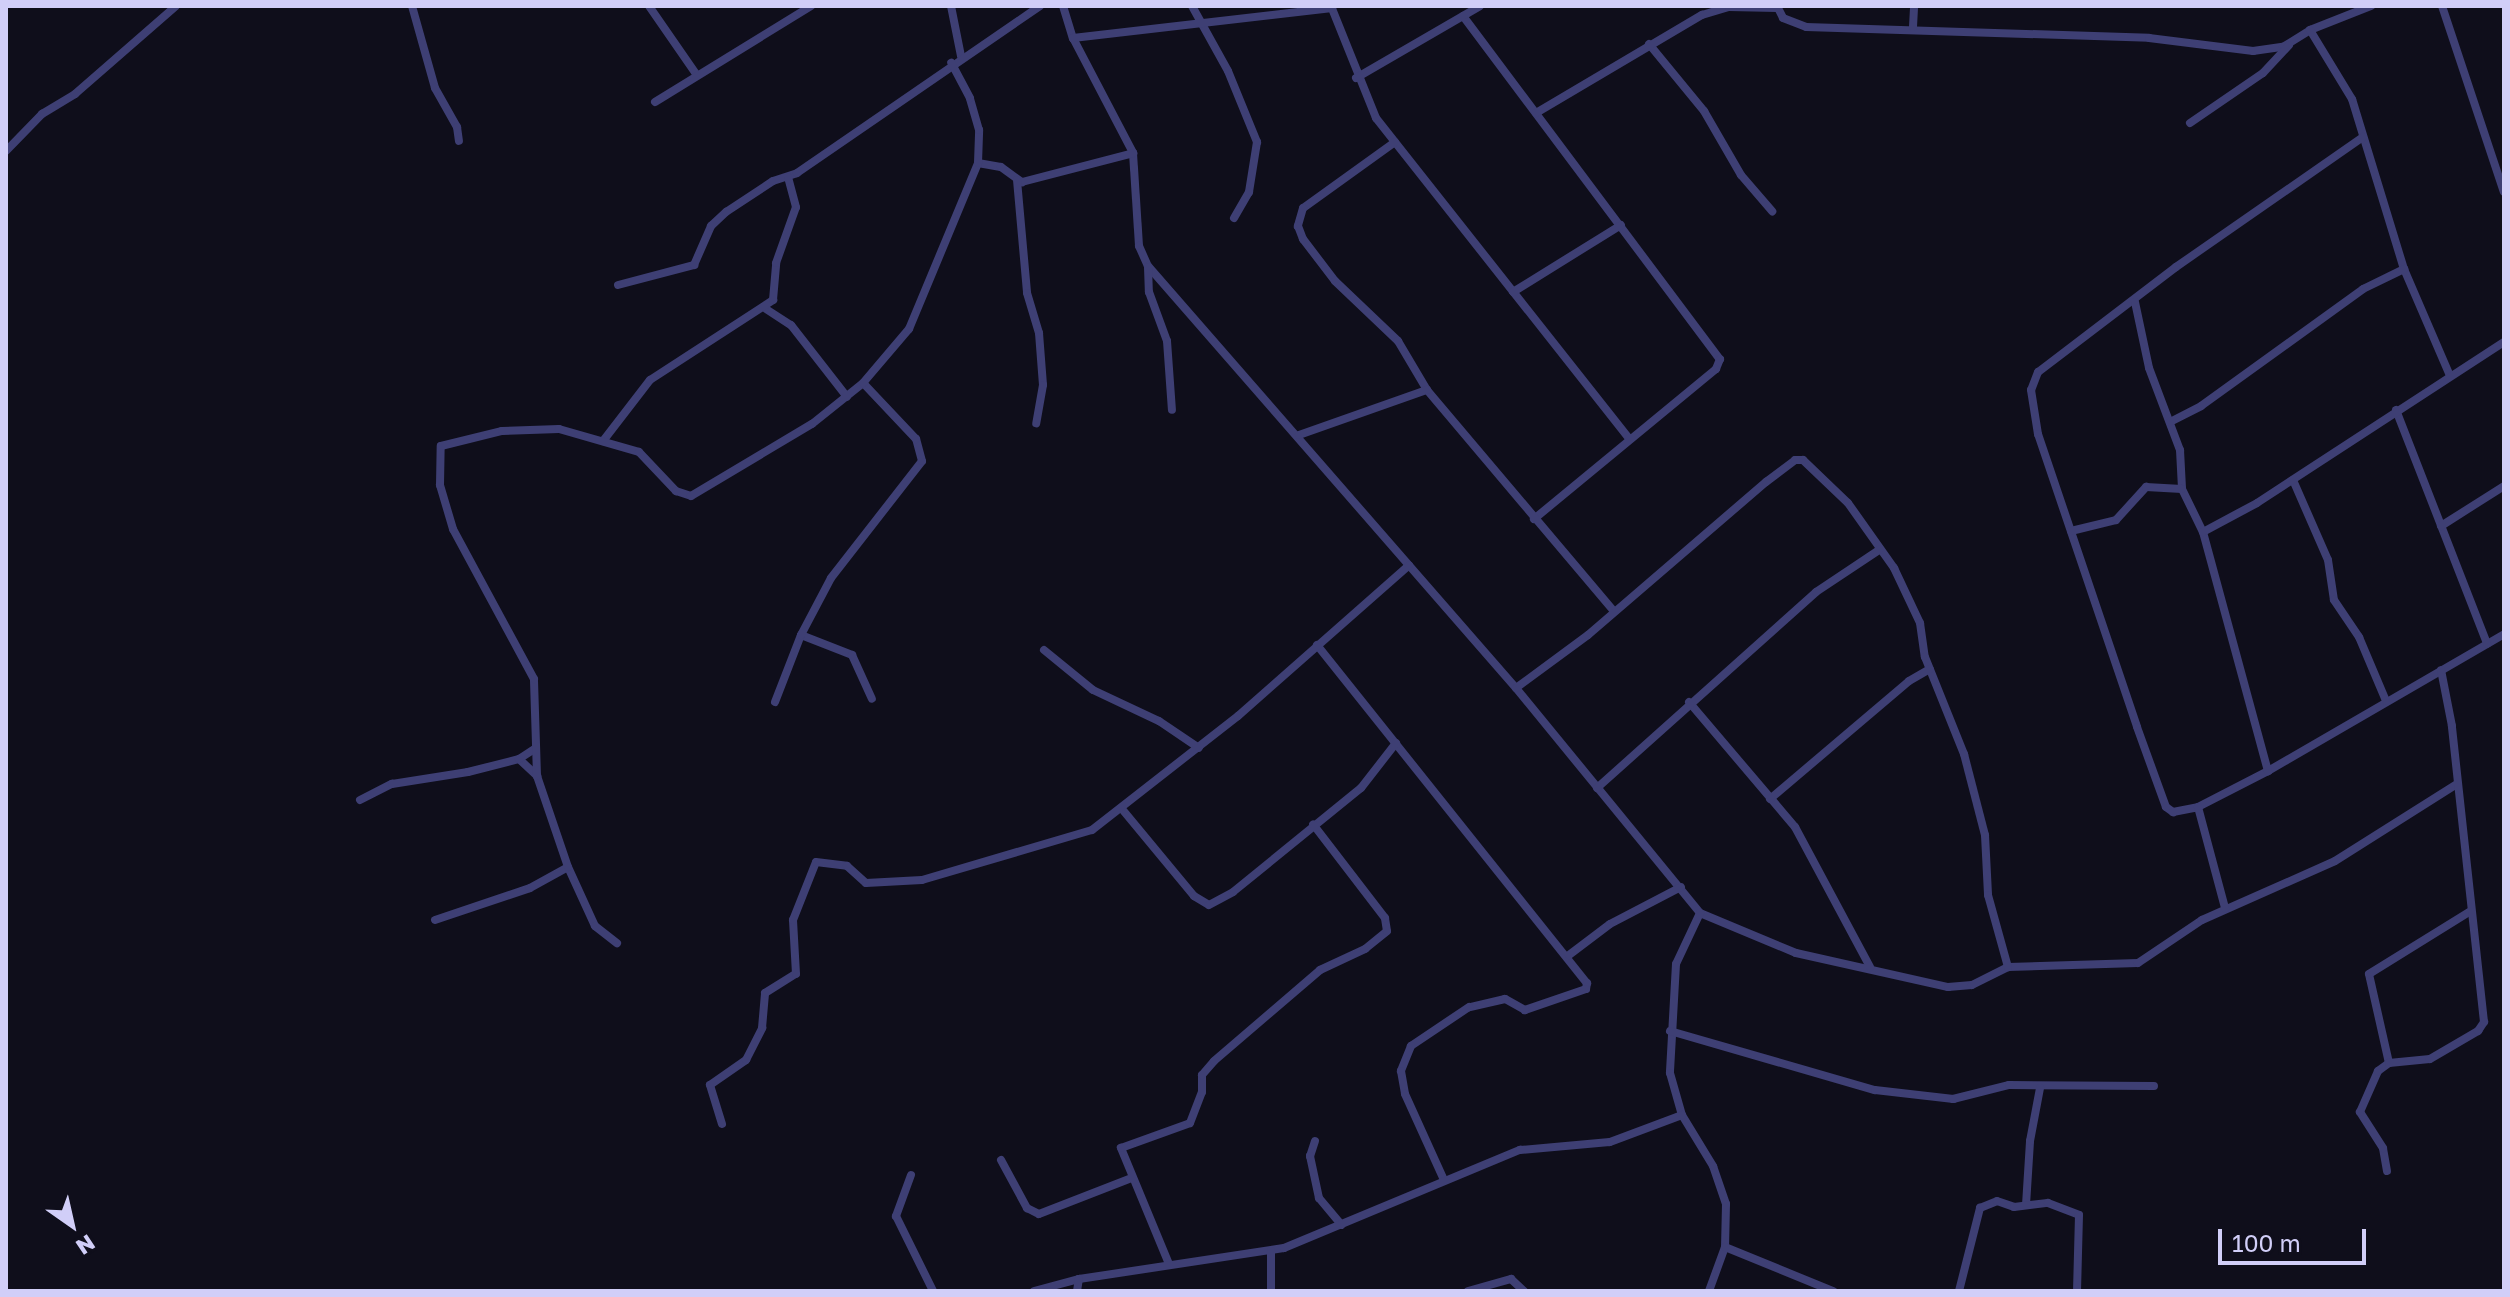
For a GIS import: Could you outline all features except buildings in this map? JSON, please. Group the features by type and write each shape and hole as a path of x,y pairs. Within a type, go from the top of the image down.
{"street":[{"path":"6,151 42,114 75,94 176,6"},
{"path":"412,6 435,88 457,127 459,141"},
{"path":"649,6 696,74"},
{"path":"655,102 796,10 811,6"},
{"path":"951,6 961,56"},
{"path":"618,285 694,265 717,219 788,177 961,56 1040,6"},
{"path":"1063,6 1073,38 1133,153 1139,246 1148,266 1299,435 1363,517 1516,688 1700,913 1796,953 1870,967 1948,987 1972,985 2008,967 2138,963 2225,908 2335,861 2457,784"},
{"path":"1192,6 1204,22 1257,142 1249,192 1234,218"},
{"path":"1356,78 1480,6"},
{"path":"1913,27 1914,6"},
{"path":"2190,123 2277,62 2289,45 2310,30 2371,6"},
{"path":"2442,6 2504,192"},
{"path":"1073,38 1332,7 1356,78 1395,142 1629,438"},
{"path":"1536,113 1649,44 1702,15 1729,7 1777,7 1783,18 1806,27 1913,27 2149,38 2253,51 2289,45"},
{"path":"1463,16 1720,359 1716,369 1534,519"},
{"path":"2310,30 2352,99 2363,137 2375,161 2404,269 2450,376"},
{"path":"1649,44 1704,111 1741,175 1772,211"},
{"path":"617,943 595,926 568,867 537,776 534,679 453,529 440,485 438,451 447,444 531,429 559,429 646,456 676,491 699,495 847,397 909,329 978,163 979,130 970,98 951,63"},
{"path":"2363,137 2176,267 2032,380 2038,434 2166,807 2183,813 2198,807 2268,771 2504,634"},
{"path":"1395,142 1303,208 1298,226 1335,281 1398,341 1427,390 1614,611"},
{"path":"1017,180 1133,153"},
{"path":"978,163 1001,167 1017,180 1027,293 1039,333 1043,385 1036,423"},
{"path":"603,441 650,380 766,309 776,296 776,263 796,207 788,177"},
{"path":"1513,292 1621,225"},
{"path":"1148,266 1151,300 1167,341 1172,410"},
{"path":"2170,422 2201,406 2363,289 2404,269"},
{"path":"2135,302 2149,368 2182,462 2182,489 2203,532 2268,771"},
{"path":"766,309 791,325 847,397"},
{"path":"2203,532 2293,480 2504,342"},
{"path":"775,702 801,635 831,578 922,461 916,439 863,383"},
{"path":"1299,435 1427,390"},
{"path":"2396,410 2487,644"},
{"path":"1516,688 1795,460 1803,460 1848,503 1909,596 1930,669 1964,754 1988,856 1988,895 2008,967"},
{"path":"2293,480 2328,560 2334,600 2359,637 2386,701"},
{"path":"2441,526 2504,486"},
{"path":"2071,531 2116,520 2146,487 2182,489"},
{"path":"1597,788 1689,702 1816,592 1879,550"},
{"path":"722,1124 710,1085 746,1060 762,1028 765,993 796,974 793,920 816,862 847,866 866,883 922,880 1092,830 1199,748 1409,565"},
{"path":"801,635 852,655 872,699"},
{"path":"1317,645 1569,955 1586,989 1525,1010 1505,999 1469,1007 1420,1037 1405,1054 1401,1071 1410,1111 1444,1180"},
{"path":"1044,650 1093,690 1159,721 1199,748"},
{"path":"1770,799 1909,681 1930,669"},
{"path":"2387,1171 2383,1148 2360,1112 2378,1071 2389,1063 2422,1063 2482,1027 2457,784 2441,670"},
{"path":"1689,702 1808,847 1870,967"},
{"path":"1122,809 1194,896 1209,905 1233,892 1361,788 1396,743"},
{"path":"360,800 392,784 442,778 519,759 536,748"},
{"path":"519,759 537,776"},
{"path":"2198,807 2225,908"},
{"path":"1169,1264 1121,1148 1190,1123 1202,1092 1202,1075 1214,1061 1320,970 1365,949 1387,931 1385,918 1313,824"},
{"path":"435,920 530,888 568,867"},
{"path":"1569,955 1610,924 1681,887"},
{"path":"2389,1063 2369,974 2469,912"},
{"path":"1700,913 1676,964 1670,1073 1682,1115 1722,1186 1725,1247 1709,1291"},
{"path":"1670,1031 1875,1090 1953,1099 2009,1085 2040,1088 2097,1082 2154,1086"},
{"path":"2026,1205 2030,1141 2040,1088"},
{"path":"1034,1291 1079,1279 1271,1251 1342,1225 1520,1150 1610,1142 1682,1115"},
{"path":"1315,1141 1310,1156 1319,1198 1342,1225"},
{"path":"1001,1160 1027,1208 1039,1214 1132,1178"},
{"path":"911,1175 896,1216 926,1267 933,1291"},
{"path":"1959,1291 1982,1203 2055,1204 2080,1217 2077,1291"},
{"path":"1725,1247 1833,1291"},
{"path":"1271,1251 1271,1291"},
{"path":"1077,1291 1079,1279"},
{"path":"1468,1291 1517,1280 1524,1291"}]}
